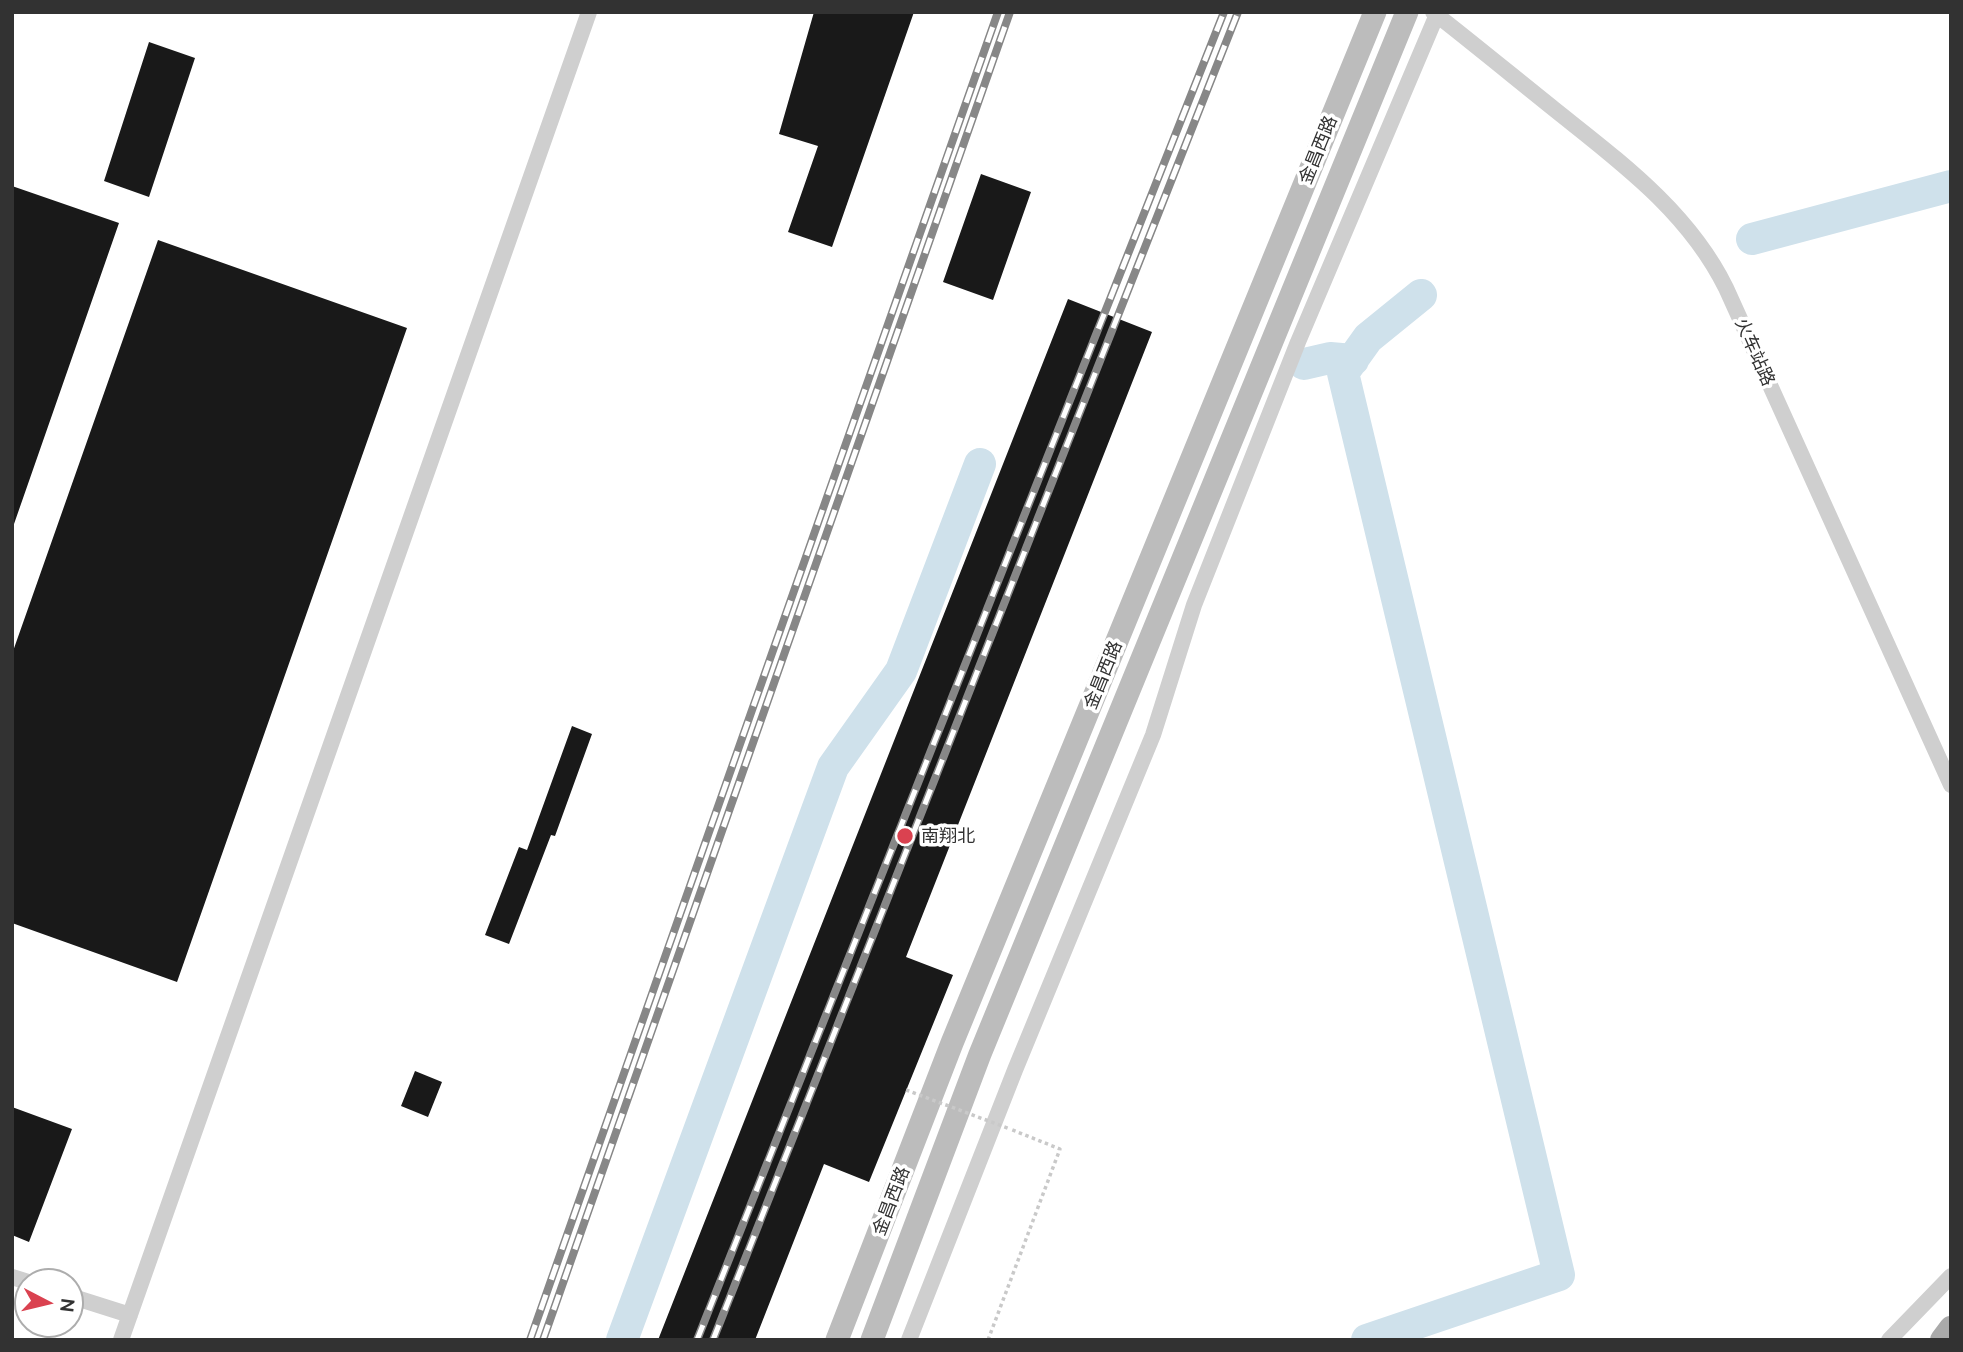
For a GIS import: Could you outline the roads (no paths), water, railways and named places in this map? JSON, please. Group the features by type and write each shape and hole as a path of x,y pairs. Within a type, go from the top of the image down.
{"main road":[{"name":"金昌西路","path":"837,1340 952,1043 1375,12"},
{"name":"金昌西路","path":"872,1340 980,1054 1407,12"},
{"path":"1935,1340 1951,1328"},
{"path":"1942,1340 1951,1328"}],"street":[{"path":"121,1340 589,12"},
{"path":"909,1340 1015,1070 1153,735 1194,605 1298,342 1436,13"},
{"name":"火车站路","path":"1436,13 1628,169 1683,222 1707,253 1726,288 1951,785"},
{"path":"1889,1340 1951,1276"},
{"path":"84,1300 130,1315"}],"waterway":[{"path":"1752,239 1951,186"},
{"path":"1367,1340 1559,1275 1343,373 1368,338 1421,295"},
{"path":"1304,364 1330,358 1353,360"},
{"path":"622,1340 833,767 901,671 980,464"}],"railway":[{"path":"530,1340 998,12"},
{"path":"543,1340 1010,12"},
{"path":"697,1340 1224,12"},
{"path":"713,1340 1238,12"}],"place":[{"name":"南翔北","path":"905,836"}]}
